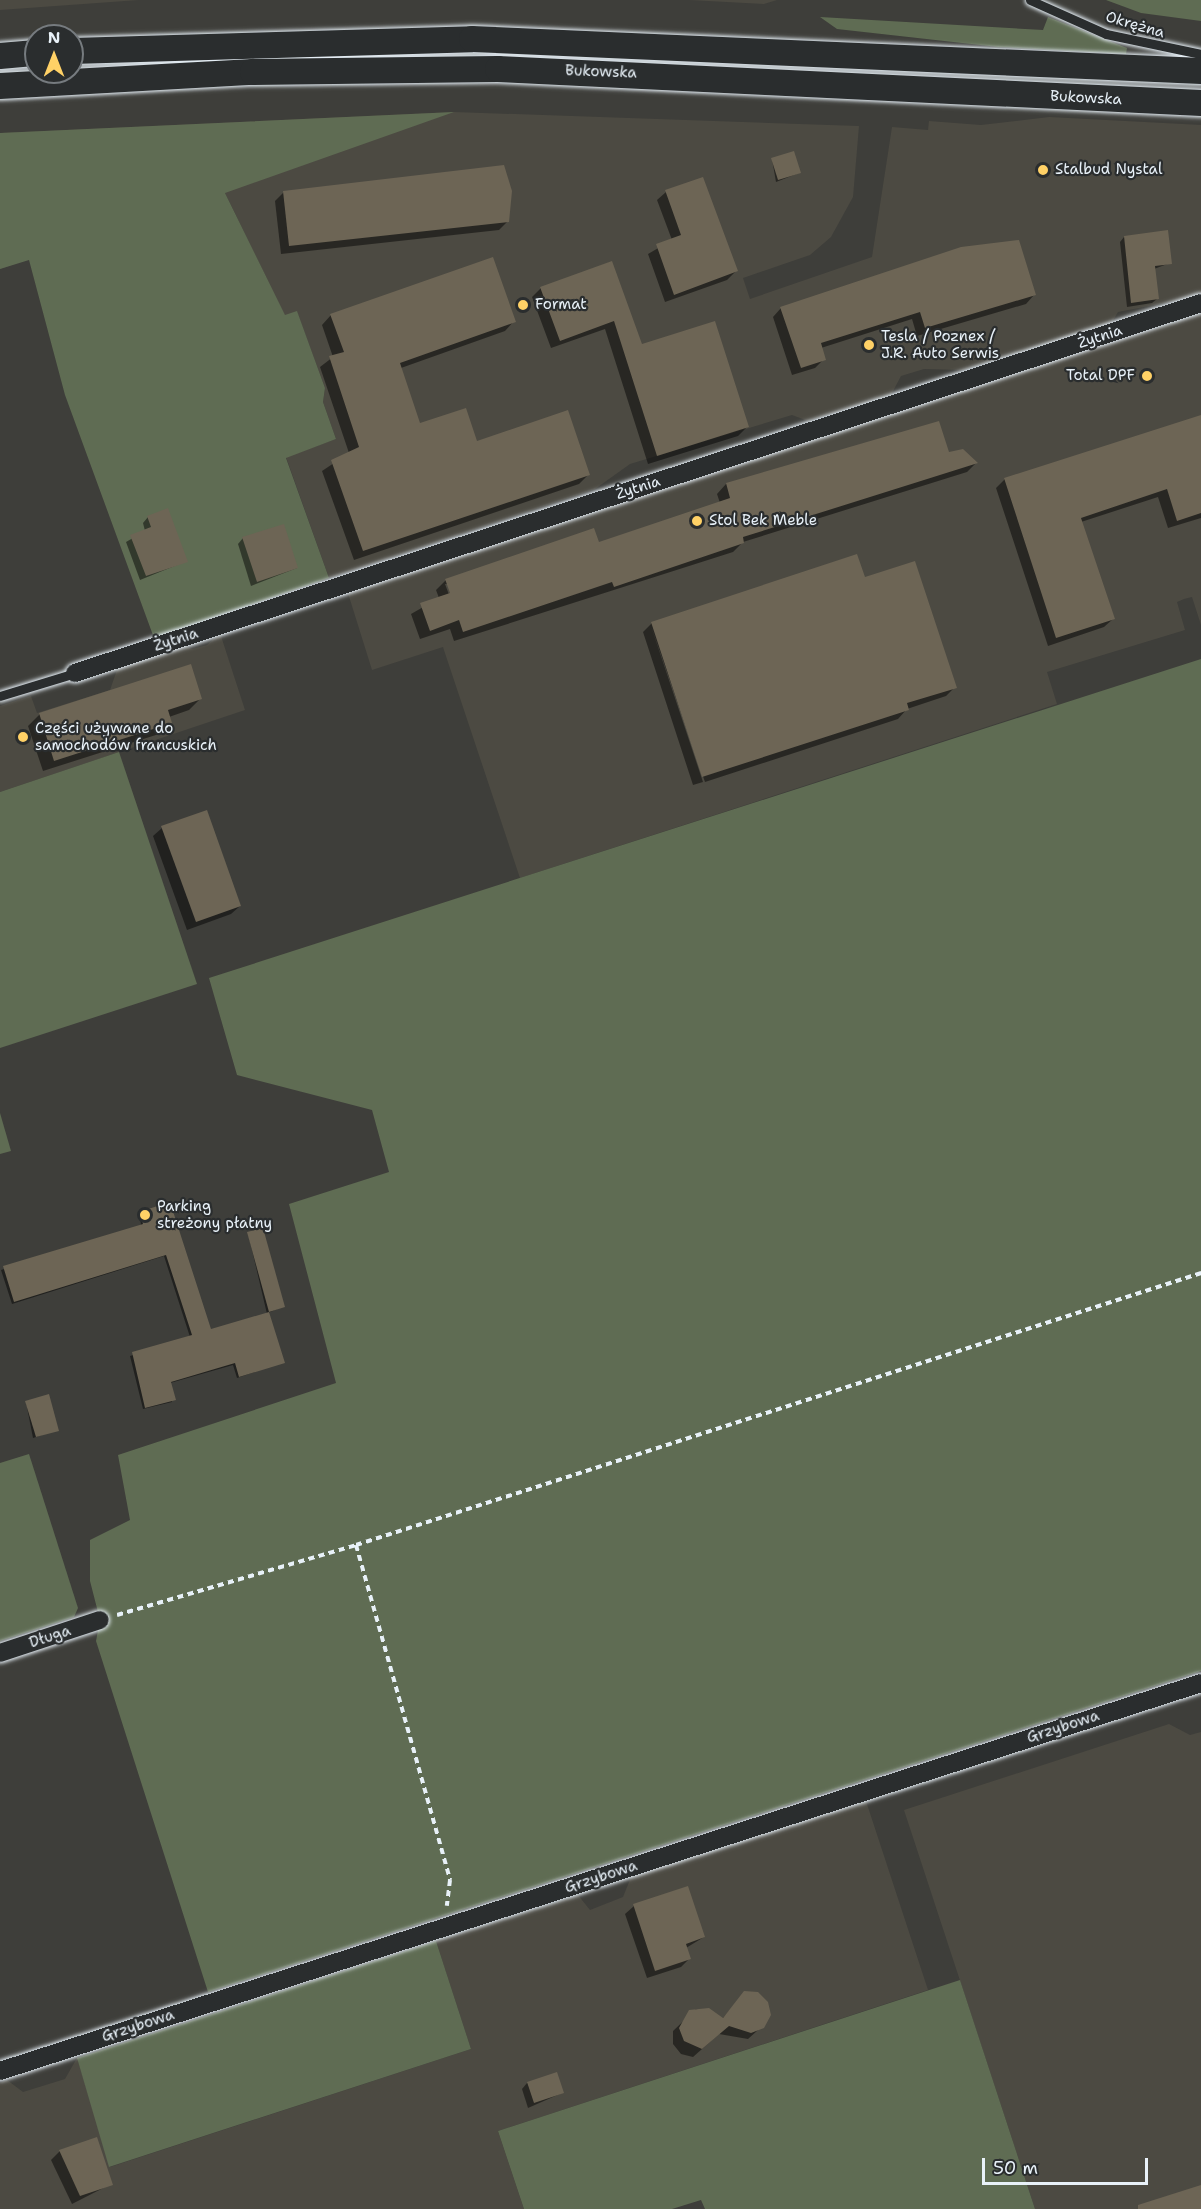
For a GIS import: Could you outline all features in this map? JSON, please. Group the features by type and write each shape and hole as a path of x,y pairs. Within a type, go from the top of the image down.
{"main road":[{"name":"Bukowska","path":"84,50 274,40 506,39 1201,71"},
{"path":"0,56 24,54"},
{"name":"Bukowska","path":"0,86 254,72 498,69 1201,103"}],"street":[{"name":"Żytnia","path":"75,673 1201,303"},
{"name":"Długa","path":"0,1653 100,1620"},
{"name":"Grzybowa","path":"0,2071 1201,1683"}],"lane":[{"name":"Okrężna","path":"1034,2 1106,34 1201,54"},
{"path":"0,696 75,673"}],"path":[{"path":"100,1620 356,1545 1201,1274"},
{"path":"356,1545 450,1880 450,1926"}],"shaded area":[{"path":"0,0 139,0 0,10"},
{"path":"689,0 777,0 764,4"},
{"path":"454,112 859,126 853,197 831,237 810,255 743,278 750,299 872,257 892,127 928,130 929,121 981,125 1049,117 1201,125 1201,296 1118,312 1111,324 963,370 924,369 901,376 891,395 808,421 792,415 630,464 595,489 329,578 286,457 336,439 323,402 325,388 297,312 285,316 225,193 0,269 0,133"},
{"path":"1201,313 1201,625 1192,597 1184,599 1177,602 1185,630 1047,672 1057,704 520,878 443,647 372,670 347,590"},
{"path":"220,633 245,710 0,792 0,706 31,696 37,713 110,690 118,667 183,645 192,649 207,645"},
{"path":"1169,1724 1190,1735 1201,1732 1201,2209 1035,2209 904,1810"},
{"path":"866,1801 928,1990 498,2131 524,2209 0,2209 0,2083 7,2080 23,2092 65,2079 77,2058 110,2167 471,2049 436,1941 578,1895 590,1910 623,1897 631,1877"}],"green space":[{"path":"1106,0 1201,0 1201,21 1141,13"},
{"path":"820,17 1043,30 1048,17 1127,48 1126,54 998,47 837,29"},
{"path":"454,112 225,193 285,315 297,311 325,388 323,402 336,439 286,458 329,578 154,638 65,395 29,260 0,269 0,133"},
{"path":"1201,659 1201,1671 208,1992 96,1641 100,1620 90,1581 90,1540 130,1520 118,1455 336,1383 289,1204 389,1172 372,1110 237,1075 209,978"},
{"path":"119,752 197,984 0,1048 0,792"},
{"path":"0,1113 11,1151 0,1154"},
{"path":"29,1454 78,1608 74,1617 0,1641 0,1463"},
{"path":"436,1941 471,2049 109,2167 77,2058"},
{"path":"960,1980 1035,2209 705,2209 701,2200 672,2209 524,2209 498,2131"}],"building":[{"path":"794,151 801,173 778,180 771,158"},
{"path":"504,165 512,191 509,222 289,246 283,191"},
{"path":"703,177 738,271 674,295 656,244 681,235 665,190"},
{"path":"1168,230 1172,264 1155,266 1159,299 1131,303 1124,236"},
{"path":"1019,240 1036,295 925,328 920,312 821,343 826,360 801,368 780,307 961,247"},
{"path":"493,257 516,322 400,363 420,423 466,408 477,441 568,410 590,475 363,551 331,460 359,447 329,356 344,352 330,314"},
{"path":"612,261 642,344 715,321 749,427 657,456 614,321 560,341 540,287"},
{"path":"1201,415 1201,513 1177,521 1167,489 1081,518 1115,619 1056,638 1004,478"},
{"path":"939,421 949,452 963,449 978,463 743,537 744,543 614,587 612,582 463,632 459,620 430,631 420,603 450,593 445,579 594,528 599,542 730,498 726,483"},
{"path":"168,508 188,562 146,576 130,535 151,527 147,516"},
{"path":"284,524 298,568 257,582 242,537"},
{"path":"857,554 865,577 915,561 957,688 907,703 909,710 702,777 651,622"},
{"path":"191,664 202,699 168,710 172,723 54,761 39,713"},
{"path":"207,810 241,906 196,922 161,826"},
{"path":"170,1202 211,1329 269,1312 285,1363 239,1377 235,1363 171,1382 176,1400 145,1408 132,1352 192,1335 166,1255 14,1302 3,1266 143,1224 139,1212"},
{"path":"263,1228 285,1307 269,1312 247,1232"},
{"path":"49,1394 59,1431 36,1437 25,1401"},
{"path":"688,1886 705,1937 686,1944 691,1959 655,1971 633,1904"},
{"path":"744,1991 758,1992 768,2002 771,2015 764,2028 751,2033 729,2026 702,2049 684,2041 679,2028 689,2010 709,2008 723,2018"},
{"path":"557,2072 564,2093 534,2103 527,2082"},
{"path":"97,2137 113,2185 80,2196 59,2150"},
{"path":"1201,2185 1201,2209 1138,2209 1138,2205"}],"place":[{"name":"Stalbud Nystal","path":"1043,170"},
{"name":"Format","path":"523,305"},
{"name":"Tesla / Poznex / J.R. Auto Serwis","path":"869,345"},
{"name":"Total DPF","path":"1147,376"},
{"name":"Stol Bek Meble","path":"697,521"},
{"name":"Części używane do samochodów francuskich","path":"23,737"},
{"name":"Parking streżony płatny","path":"145,1215"}]}
